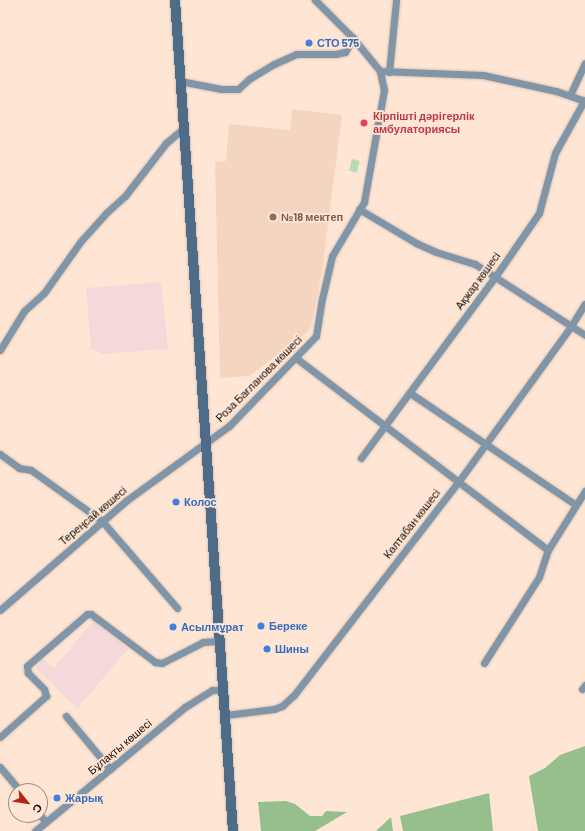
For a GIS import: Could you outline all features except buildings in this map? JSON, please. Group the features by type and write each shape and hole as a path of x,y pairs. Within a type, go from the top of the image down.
{"main road":[{"path":"175,0 233,831"}],"street":[{"path":"315,0 353,38 380,71 483,75 556,91 584,101"},
{"path":"388,72 396,0"},
{"path":"180,81 221,89 238,89 249,79 274,64 296,54 335,54 345,52 353,38"},
{"path":"570,95 585,63"},
{"name":"Роза Бағланова көшесі","path":"205,444 229,426 316,336 322,299 332,256 364,202 384,90 380,71"},
{"name":"Ақжар көшесі","path":"361,458 495,277 539,213 555,154 584,101"},
{"path":"0,350 24,311 44,293 81,241 106,213 125,196 166,143 184,128"},
{"path":"359,209 416,243 436,252 475,264 585,335"},
{"name":"Көлтабан көшесі","path":"226,715 274,709 282,706 294,695 459,481 571,326 585,304"},
{"path":"296,358 548,550"},
{"path":"410,393 576,506"},
{"name":"Тереңсай көшесі","path":"0,610 127,500 205,444"},
{"path":"0,454 19,468 31,470 102,522 177,608"},
{"path":"484,663 539,577 548,550 585,492"},
{"path":"0,737 46,696 44,689 28,673 27,666 87,614 90,614 155,662 162,663 203,642 219,641"},
{"name":"Бұлақты көшесі","path":"48,820 185,707 212,690 223,690"},
{"path":"66,716 110,769"},
{"path":"0,767 13,783"},
{"name":"Бұлақты көшесі","path":"36,831 45,823"}],"shaded area":[{"name":"№18 мектеп","path":"292,109 342,115 322,272 311,327 308,332 249,376 220,378 215,162 226,161 229,124 290,130"},
{"path":"161,282 168,349 103,354 91,349 86,288"},
{"path":"94,620 128,649 77,709 36,668 42,657 54,668"}],"green space":[{"path":"352,159 360,161 357,173 349,171"},
{"path":"585,746 585,831 538,831 529,776 545,768 560,755"},
{"path":"489,793 493,831 403,831 400,816"},
{"path":"286,801 295,804 310,816 322,816 326,811 347,812 315,831 261,831 258,802"},
{"path":"391,817 393,831 376,831"}],"place":[{"name":"СТО 575","path":"309,43"},
{"name":"Кірпішті дәрігерлік амбулаториясы","path":"364,123"},
{"name":"№18 мектеп","path":"273,217"},
{"name":"Колос","path":"176,502"},
{"name":"Береке","path":"261,626"},
{"name":"Асылмұрат","path":"173,627"},
{"name":"Шины","path":"267,649"},
{"name":"Жарық","path":"57,798"}]}
